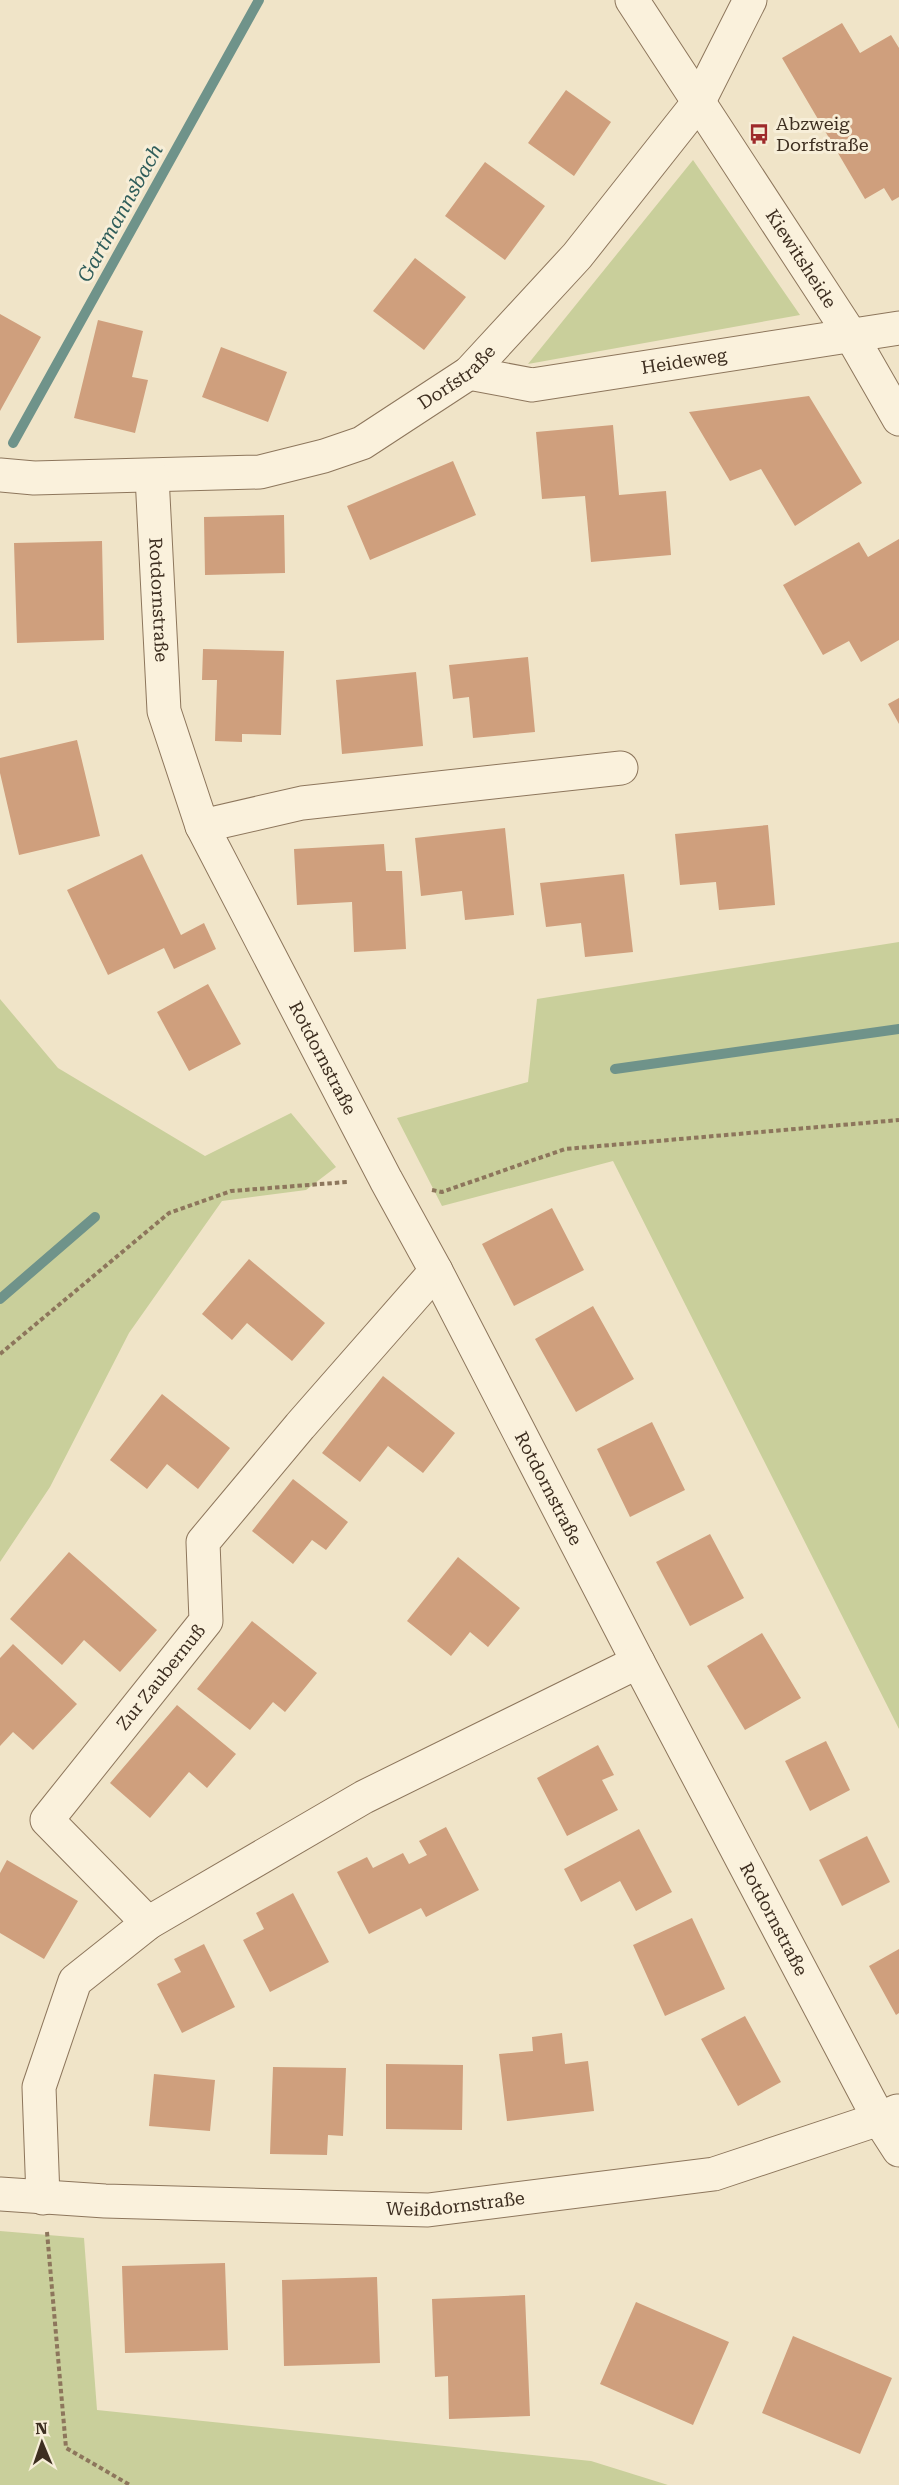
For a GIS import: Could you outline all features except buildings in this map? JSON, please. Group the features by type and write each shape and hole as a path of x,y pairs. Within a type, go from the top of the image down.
{"street":[{"name":"Kiewitsheide","path":"632,0 852,337 899,419"},
{"name":"Dorfstraße","path":"0,475 34,478 260,471 324,456 362,443 469,373 577,256 698,103 750,0"},
{"name":"Heideweg","path":"469,373 532,385 899,328"},
{"name":"Rotdornstraße","path":"152,476 164,711 202,826 638,1662 889,2114 899,2150"},
{"path":"202,826 302,803 621,768"},
{"name":"Zur Zaubernuß","path":"148,1923 47,1820 206,1621 203,1542 300,1426 436,1271"},
{"path":"44,2198 39,2087 75,1981 148,1923 364,1797 638,1662"},
{"name":"Weißdornstraße","path":"0,2194 44,2198 428,2210 714,2174 889,2114"}],"path":[{"path":"44,2198 66,2448 130,2485"}],"green space":[{"path":"693,160 800,315 528,364"},
{"path":"899,942 899,1729 613,1161 442,1206 397,1118 528,1082 537,999"},
{"path":"0,999 58,1068 205,1156 291,1113 336,1167 306,1190 222,1201 129,1333 50,1487 0,1562"},
{"path":"0,2231 84,2238 97,2410 591,2461 668,2485 0,2485"}],"waterway":[{"name":"Gartmannsbach","path":"13,443 259,0"},
{"path":"615,1069 899,1029"},
{"path":"0,1299 95,1217"}],"place":[{"name":"Abzweig Dorfstraße","path":"759,134"}]}
